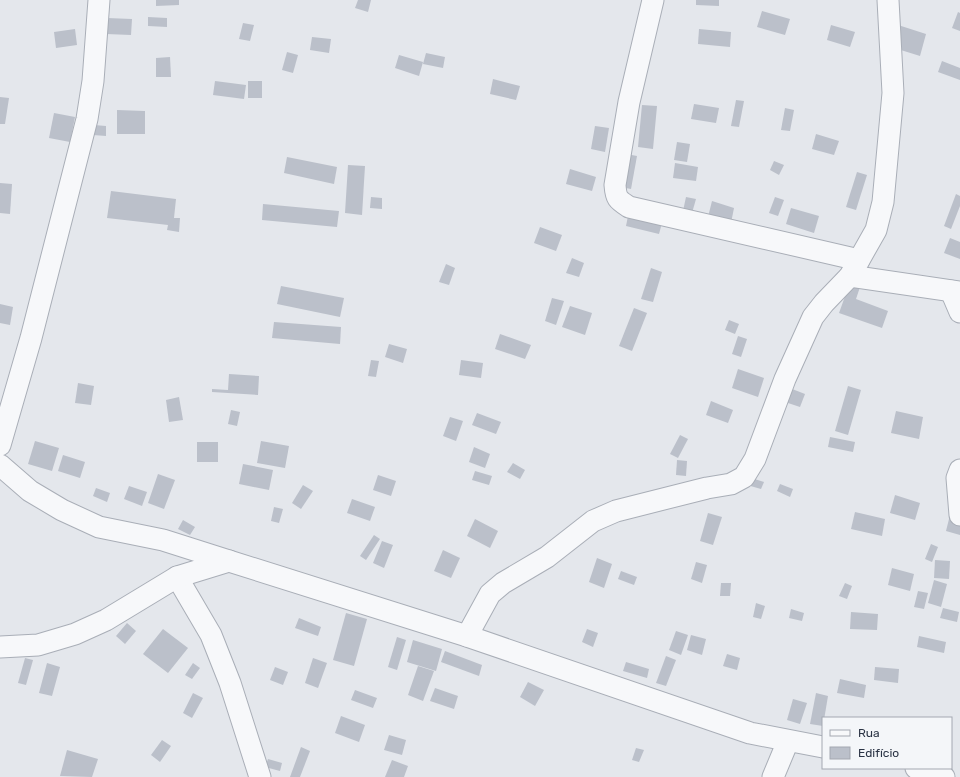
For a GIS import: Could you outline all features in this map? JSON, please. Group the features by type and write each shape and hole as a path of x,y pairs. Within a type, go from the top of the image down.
{"street":[{"path":"0,445 31,338 87,119 93,81 100,0"},
{"path":"653,0 629,102 615,185 615,196 620,202 629,207 855,268 956,292 960,312"},
{"path":"467,636 490,594 504,583 547,557 594,521 616,511 707,488 731,484 744,476 755,459 785,379 813,317 855,268 876,230 883,202 893,93 888,0"},
{"path":"0,465 30,492 62,510 99,527 163,540 467,636 750,734 822,747"},
{"path":"960,470 958,478 960,515"},
{"path":"0,647 38,645 75,634 106,620 178,577 229,561"},
{"path":"178,577 211,635 230,683 260,777"},
{"path":"773,777 788,741"},
{"path":"919,769 944,777"}],"building":[{"path":"156,0 179,0 179,5 156,6"},
{"path":"358,0 371,0 368,12 355,8"},
{"path":"696,0 719,0 719,6 696,5"},
{"path":"762,11 790,19 785,35 757,27"},
{"path":"958,12 960,13 960,31 952,28"},
{"path":"148,17 167,18 167,27 148,26"},
{"path":"107,18 132,19 131,35 106,34"},
{"path":"243,23 254,25 250,41 239,39"},
{"path":"895,24 926,34 920,56 888,46"},
{"path":"831,25 855,32 850,47 827,40"},
{"path":"75,29 77,45 56,48 54,32"},
{"path":"699,29 731,32 730,47 698,44"},
{"path":"312,37 331,39 329,53 310,50"},
{"path":"287,52 298,55 293,73 282,70"},
{"path":"426,53 445,57 443,68 423,64"},
{"path":"399,55 423,62 419,76 395,68"},
{"path":"170,57 171,77 156,77 156,58"},
{"path":"942,61 960,68 960,80 938,72"},
{"path":"493,79 520,86 516,100 490,94"},
{"path":"215,81 246,85 244,99 213,95"},
{"path":"248,81 262,81 262,98 248,98"},
{"path":"0,97 9,98 5,124 0,124"},
{"path":"736,100 744,101 739,127 731,126"},
{"path":"694,104 719,108 716,123 691,119"},
{"path":"642,105 657,106 653,149 638,147"},
{"path":"785,108 794,110 790,131 781,130"},
{"path":"117,110 145,111 145,134 117,134"},
{"path":"54,113 75,117 70,142 49,138"},
{"path":"94,125 106,126 106,136 93,135"},
{"path":"595,126 609,128 605,152 591,149"},
{"path":"816,134 839,141 834,155 812,149"},
{"path":"677,142 690,144 687,162 674,160"},
{"path":"621,153 637,156 631,189 615,186"},
{"path":"287,157 337,167 334,184 284,173"},
{"path":"774,161 784,165 779,175 770,170"},
{"path":"675,163 698,167 696,181 673,178"},
{"path":"348,165 365,166 362,215 345,213"},
{"path":"570,169 596,177 592,191 566,184"},
{"path":"857,172 867,175 856,210 846,207"},
{"path":"0,183 12,184 10,214 0,213"},
{"path":"111,191 176,199 174,218 180,218 179,232 167,230 168,225 107,218"},
{"path":"956,194 960,196 960,206 951,229 944,226"},
{"path":"371,197 382,198 382,209 370,208"},
{"path":"686,197 696,199 692,213 683,211"},
{"path":"775,197 784,200 778,216 769,213"},
{"path":"712,201 734,208 731,223 708,217"},
{"path":"263,204 339,211 337,227 262,220"},
{"path":"791,208 819,216 814,233 786,224"},
{"path":"628,216 662,223 659,234 626,226"},
{"path":"540,227 562,235 556,251 534,243"},
{"path":"950,238 960,242 960,259 944,253"},
{"path":"572,258 584,263 579,277 566,273"},
{"path":"446,264 455,268 449,285 439,282"},
{"path":"651,268 662,272 653,302 641,299"},
{"path":"852,277 862,281 856,299 888,311 882,328 839,313"},
{"path":"281,286 344,298 340,317 277,304"},
{"path":"552,298 564,301 556,325 545,321"},
{"path":"0,304 13,307 10,325 0,323"},
{"path":"570,306 592,313 585,335 562,327"},
{"path":"634,308 647,313 632,351 619,346"},
{"path":"729,320 739,324 735,334 725,330"},
{"path":"274,322 341,327 340,344 272,338"},
{"path":"500,334 531,345 525,359 495,349"},
{"path":"738,336 747,339 741,357 732,354"},
{"path":"389,344 407,349 403,363 385,357"},
{"path":"371,360 379,361 376,377 368,376"},
{"path":"461,360 483,363 481,378 459,375"},
{"path":"738,369 764,378 758,397 732,388"},
{"path":"229,374 259,376 258,395 212,392 212,389 228,390"},
{"path":"78,383 94,386 91,405 75,403"},
{"path":"848,386 861,390 848,435 835,431"},
{"path":"787,387 805,394 800,407 782,401"},
{"path":"179,397 183,420 169,422 166,400"},
{"path":"711,401 733,410 728,423 706,415"},
{"path":"231,410 240,412 237,426 228,424"},
{"path":"896,411 923,417 919,439 891,433"},
{"path":"477,413 501,422 496,434 472,425"},
{"path":"450,417 463,421 456,441 443,436"},
{"path":"680,435 688,439 678,458 670,454"},
{"path":"830,437 855,442 853,452 828,447"},
{"path":"35,441 59,448 52,471 28,464"},
{"path":"261,441 289,446 285,468 257,463"},
{"path":"197,442 218,442 218,462 197,462"},
{"path":"474,447 490,454 485,468 469,462"},
{"path":"63,455 85,462 80,478 58,471"},
{"path":"677,460 687,461 686,476 676,475"},
{"path":"513,463 525,470 520,479 507,472"},
{"path":"243,464 273,470 269,490 239,484"},
{"path":"475,471 492,476 489,485 472,480"},
{"path":"158,474 175,480 164,509 148,503"},
{"path":"378,475 396,481 391,496 373,490"},
{"path":"742,475 764,482 761,489 740,483"},
{"path":"780,484 793,489 790,497 777,491"},
{"path":"303,485 313,491 301,509 292,503"},
{"path":"129,486 147,492 142,506 124,499"},
{"path":"96,488 110,493 107,502 93,496"},
{"path":"895,495 920,503 915,520 890,513"},
{"path":"352,499 375,507 370,521 347,513"},
{"path":"274,507 283,509 279,523 271,521"},
{"path":"855,512 885,519 882,536 851,529"},
{"path":"708,513 722,517 713,545 700,541"},
{"path":"950,515 960,518 960,535 946,531"},
{"path":"475,519 498,531 490,548 467,536"},
{"path":"183,520 195,527 190,535 178,529"},
{"path":"374,535 380,539 366,560 360,556"},
{"path":"382,541 393,545 384,568 373,563"},
{"path":"931,544 938,547 932,562 925,559"},
{"path":"443,550 460,558 451,578 434,571"},
{"path":"597,558 612,564 604,588 589,582"},
{"path":"935,560 950,561 949,579 934,578"},
{"path":"696,562 707,565 702,583 691,579"},
{"path":"892,568 914,574 910,591 888,585"},
{"path":"621,571 637,577 634,585 618,579"},
{"path":"934,580 947,584 941,607 928,603"},
{"path":"721,583 731,583 730,596 720,596"},
{"path":"845,583 852,586 847,599 839,596"},
{"path":"918,591 928,593 924,609 914,607"},
{"path":"756,603 765,606 761,619 753,617"},
{"path":"943,608 959,612 957,622 940,618"},
{"path":"791,609 804,613 802,621 789,618"},
{"path":"851,612 878,614 877,630 850,629"},
{"path":"346,613 367,619 354,666 333,660"},
{"path":"299,618 321,627 318,636 295,628"},
{"path":"127,623 136,631 125,644 116,636"},
{"path":"163,629 188,648 168,673 143,654"},
{"path":"587,629 598,633 593,647 582,642"},
{"path":"676,631 688,635 681,655 669,650"},
{"path":"691,635 706,639 702,655 687,650"},
{"path":"919,636 946,642 944,653 917,647"},
{"path":"397,637 406,640 397,670 388,667"},
{"path":"413,640 442,649 436,671 407,662"},
{"path":"445,651 482,665 479,676 441,662"},
{"path":"727,654 740,658 737,670 723,666"},
{"path":"666,656 676,660 666,686 656,683"},
{"path":"25,658 33,660 26,685 18,683"},
{"path":"313,658 327,663 318,688 305,683"},
{"path":"626,662 649,669 647,678 623,671"},
{"path":"47,663 60,667 52,696 39,693"},
{"path":"193,663 200,668 192,679 185,675"},
{"path":"418,666 434,671 423,701 408,695"},
{"path":"275,667 288,672 283,685 270,680"},
{"path":"875,667 899,669 898,683 874,680"},
{"path":"840,679 866,685 864,698 837,693"},
{"path":"528,682 544,690 535,706 520,697"},
{"path":"435,688 458,696 454,709 430,701"},
{"path":"355,690 377,698 373,708 351,700"},
{"path":"193,693 203,698 192,718 183,713"},
{"path":"816,693 828,696 824,717 822,717 822,726 810,724"},
{"path":"793,699 807,703 800,724 787,720"},
{"path":"341,716 365,725 359,742 335,733"},
{"path":"389,735 406,740 402,755 384,750"},
{"path":"162,740 171,746 160,762 151,755"},
{"path":"301,747 310,751 300,777 290,777"},
{"path":"636,748 644,750 639,762 632,760"},
{"path":"67,750 98,759 92,777 60,776"},
{"path":"268,759 282,763 280,771 265,767"},
{"path":"392,760 408,766 404,777 385,777"}]}
